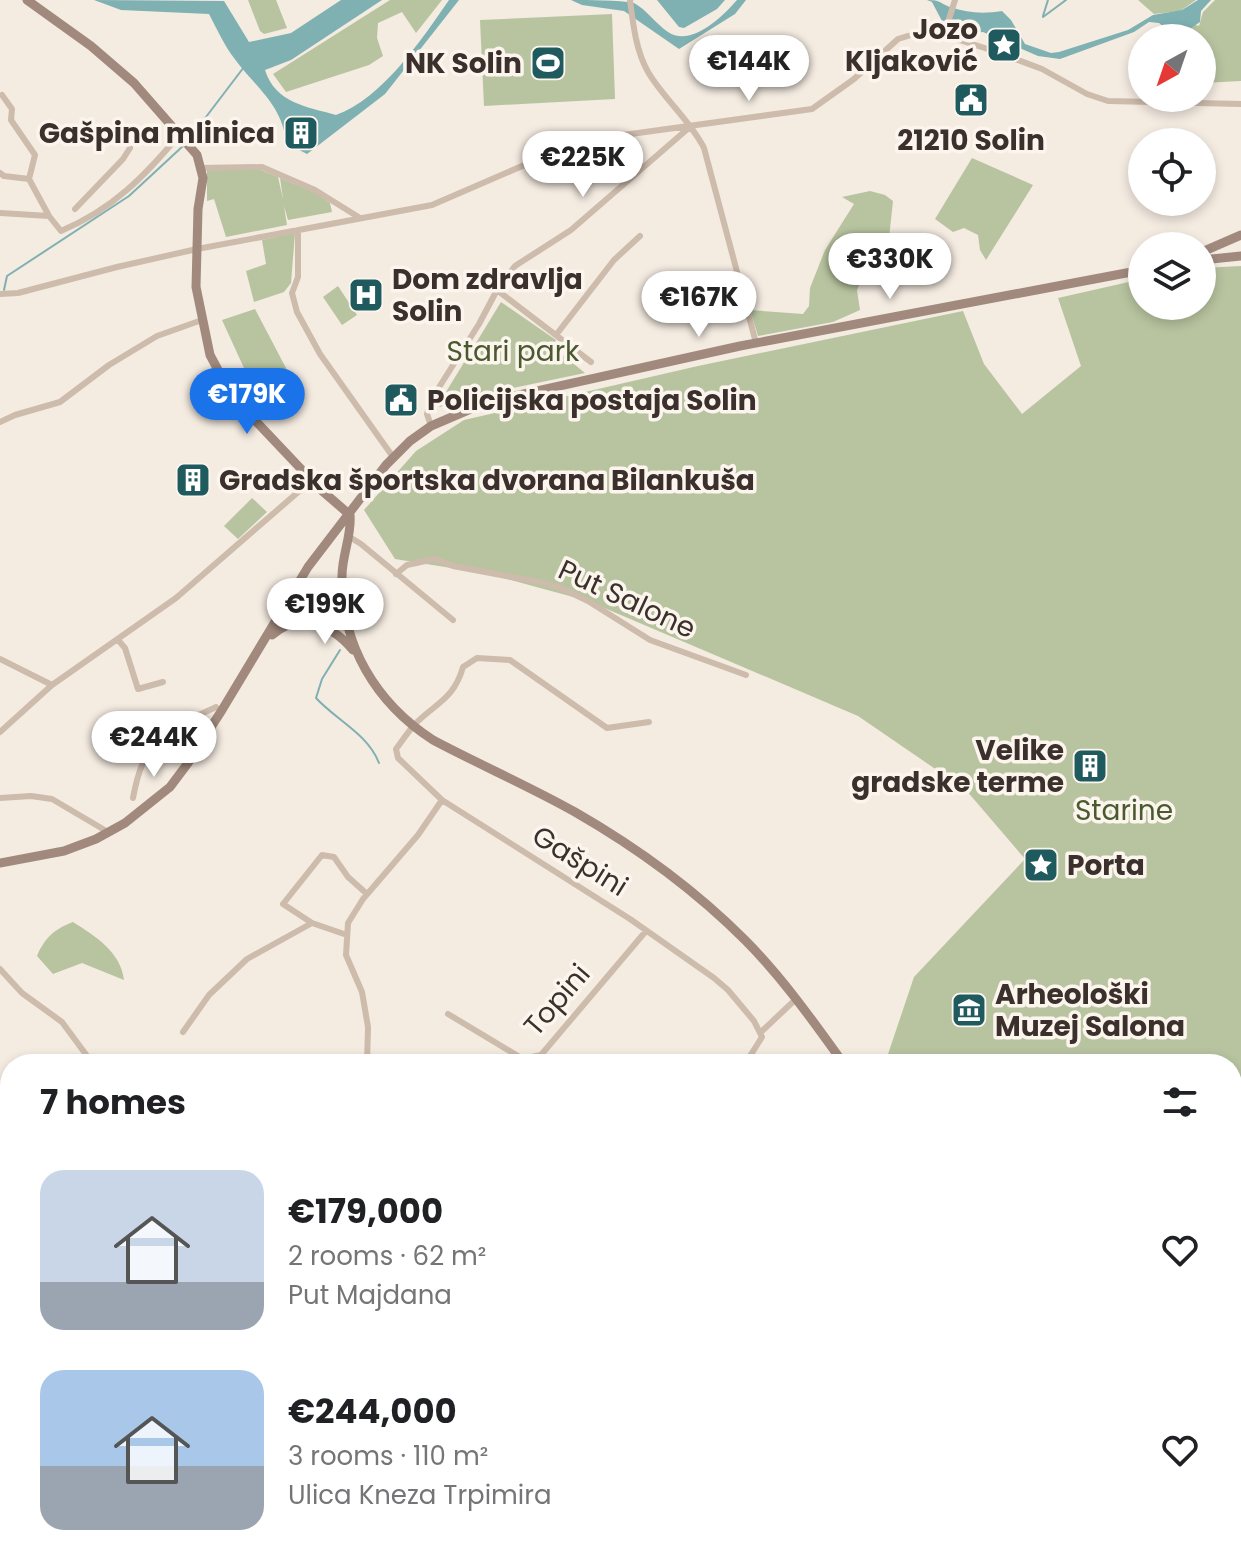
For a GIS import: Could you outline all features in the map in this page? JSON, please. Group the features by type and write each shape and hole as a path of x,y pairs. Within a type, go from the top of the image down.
{"street":[{"path":"27,0 91,46 134,83 197,155 203,178 198,209 196,287 210,355 227,388 312,480 350,515"},
{"path":"630,0 638,46 649,73 691,126 704,148 756,343"},
{"path":"944,35 955,0"},
{"path":"3,294 197,249 432,205 580,141 812,109 854,79 898,39 928,33 944,35 1042,69 1087,94 1108,101 1241,104"},
{"path":"2,95 12,109 11,120 35,155 29,179 61,231 126,193 184,139"},
{"path":"431,426 427,414 431,400 497,290 522,260 571,230 691,126"},
{"path":"82,221 74,205 109,174 130,148"},
{"path":"200,168 262,167 315,190 360,218"},
{"path":"0,173 29,179"},
{"path":"0,213 49,216"},
{"path":"298,230 298,277 292,293 297,312 330,369 393,457"},
{"path":"1216,246 1241,235"},
{"path":"556,335 614,260 640,236"},
{"path":"1216,259 1241,256"},
{"path":"0,863 64,851 108,832 140,813 170,787 203,741 308,567 393,457 431,426 487,402 756,343 1128,273"},
{"path":"497,290 591,362"},
{"path":"0,422 60,402 109,365 157,336 202,320"},
{"path":"0,732 52,685 176,598 312,480"},
{"path":"350,515 342,584 346,622 355,652 389,705 413,727 572,810 626,843 692,891 736,931 796,999 837,1054"},
{"path":"348,536 356,539 453,620"},
{"name":"Put Salone","path":"396,574 407,565 435,559 453,566 550,585 588,601 650,640 746,675"},
{"path":"289,601 293,613 303,622"},
{"path":"264,643 282,627 303,622 315,623 327,627 355,652"},
{"path":"118,640 125,648 138,689 163,682"},
{"path":"413,727 458,685 463,667 477,658 510,660 607,728 649,722"},
{"path":"0,659 52,685"},
{"path":"133,798 148,750 163,735 216,707"},
{"name":"Gašpini","path":"413,727 396,749 398,758 442,800 697,965 728,990 761,1032"},
{"path":"163,735 187,734 203,741"},
{"path":"0,798 31,796 52,799 108,832"},
{"path":"367,1054 368,1027 362,992 346,955 348,923 367,894 418,835 442,800"},
{"path":"347,935 312,923 283,904 322,855 334,857 348,877 367,894"},
{"path":"183,1032 209,995 247,959 312,923"},
{"name":"Topini","path":"542,1054 646,931"},
{"path":"0,969 22,993 62,1022 86,1054"},
{"path":"753,1054 761,1043 761,1032 796,999"},
{"name":"Topini","path":"448,1014 515,1054"}],"green space":[{"path":"248,0 276,0 287,28 264,34"},
{"path":"390,0 442,0 416,33 402,12 378,23 377,38 383,56 369,65 286,92 273,74"},
{"path":"1138,0 1196,0 1180,11 1154,14"},
{"path":"1215,0 1241,0 1241,81 1216,82 1216,24 1200,24 1203,12"},
{"name":"NK Solin","path":"612,14 615,99 484,106 480,20"},
{"path":"972,158 1033,185 986,260 980,250 978,235 964,228 953,232 935,219"},
{"path":"207,170 261,170 278,177 283,199 280,178 316,193 330,203 332,212 288,220 284,206 287,225 226,237 214,199 207,201"},
{"path":"870,191 893,201 889,238 895,256 891,263 882,260 880,264 887,271 881,277 860,283 857,290 860,310 833,322 758,336 750,310 803,314 809,306 810,288 825,250 854,204 842,197"},
{"path":"295,233 291,283 284,292 254,302 246,271 266,264 262,240"},
{"name":"Starine","path":"1241,266 1241,1054 888,1054 914,977 1025,859 966,790 858,716 588,601 489,574 395,559 364,510 416,451 464,420 698,366 963,311 984,364 1022,414 1081,366 1058,298 1128,282 1128,320 1216,320 1216,267"},
{"path":"338,286 357,315 342,325 323,297"},
{"name":"Stari park","path":"501,302 556,340 553,347 585,373 460,399 440,407 438,405"},
{"path":"255,309 287,370 260,392 244,368 222,320"},
{"path":"252,498 267,512 238,539 224,526"},
{"path":"73,922 112,953 124,980 82,963 53,974 37,956 51,934"}],"water":[{"path":"94,0 224,1 249,42 291,33 341,0 382,0 291,60 265,70 276,90 284,97 336,115 353,107 385,82 414,49 449,0 459,0 385,94 307,154 286,143 274,107 230,53 209,14 121,10"},
{"path":"571,0 634,3 668,32 687,36 706,28 737,0 746,0 735,14 679,49 624,11 582,5"},
{"path":"657,0 725,0 717,9 684,28 679,27"},
{"path":"927,0 969,12 1002,11 1025,44 1051,53 1128,30 1128,34 1060,59 1038,56 983,32 975,33 942,21 932,2"},
{"path":"1198,0 1211,0 1201,11 1197,24 1138,24 1153,15 1182,10"}],"waterway":[{"path":"1043,16 1048,0"},
{"path":"1043,17 1066,0"},
{"path":"190,138 244,67"},
{"path":"4,290 7,276 129,196 183,146"},
{"path":"340,650 322,679 316,698 360,735 379,763"}],"place":[{"name":"Jozo Kljaković","path":"1004,45"},
{"name":"NK Solin","path":"548,63"},
{"name":"21210 Solin","path":"971,100"},
{"name":"Gašpina mlinica","path":"301,133"},
{"name":"Dom zdravlja Solin","path":"366,295"},
{"name":"Policijska postaja Solin","path":"401,400"},
{"name":"Gradska športska dvorana Bilankuša","path":"193,480"},
{"name":"Velike gradske terme","path":"1090,766"},
{"name":"Porta","path":"1041,865"},
{"name":"Arheološki Muzej Salona","path":"969,1010"}]}
